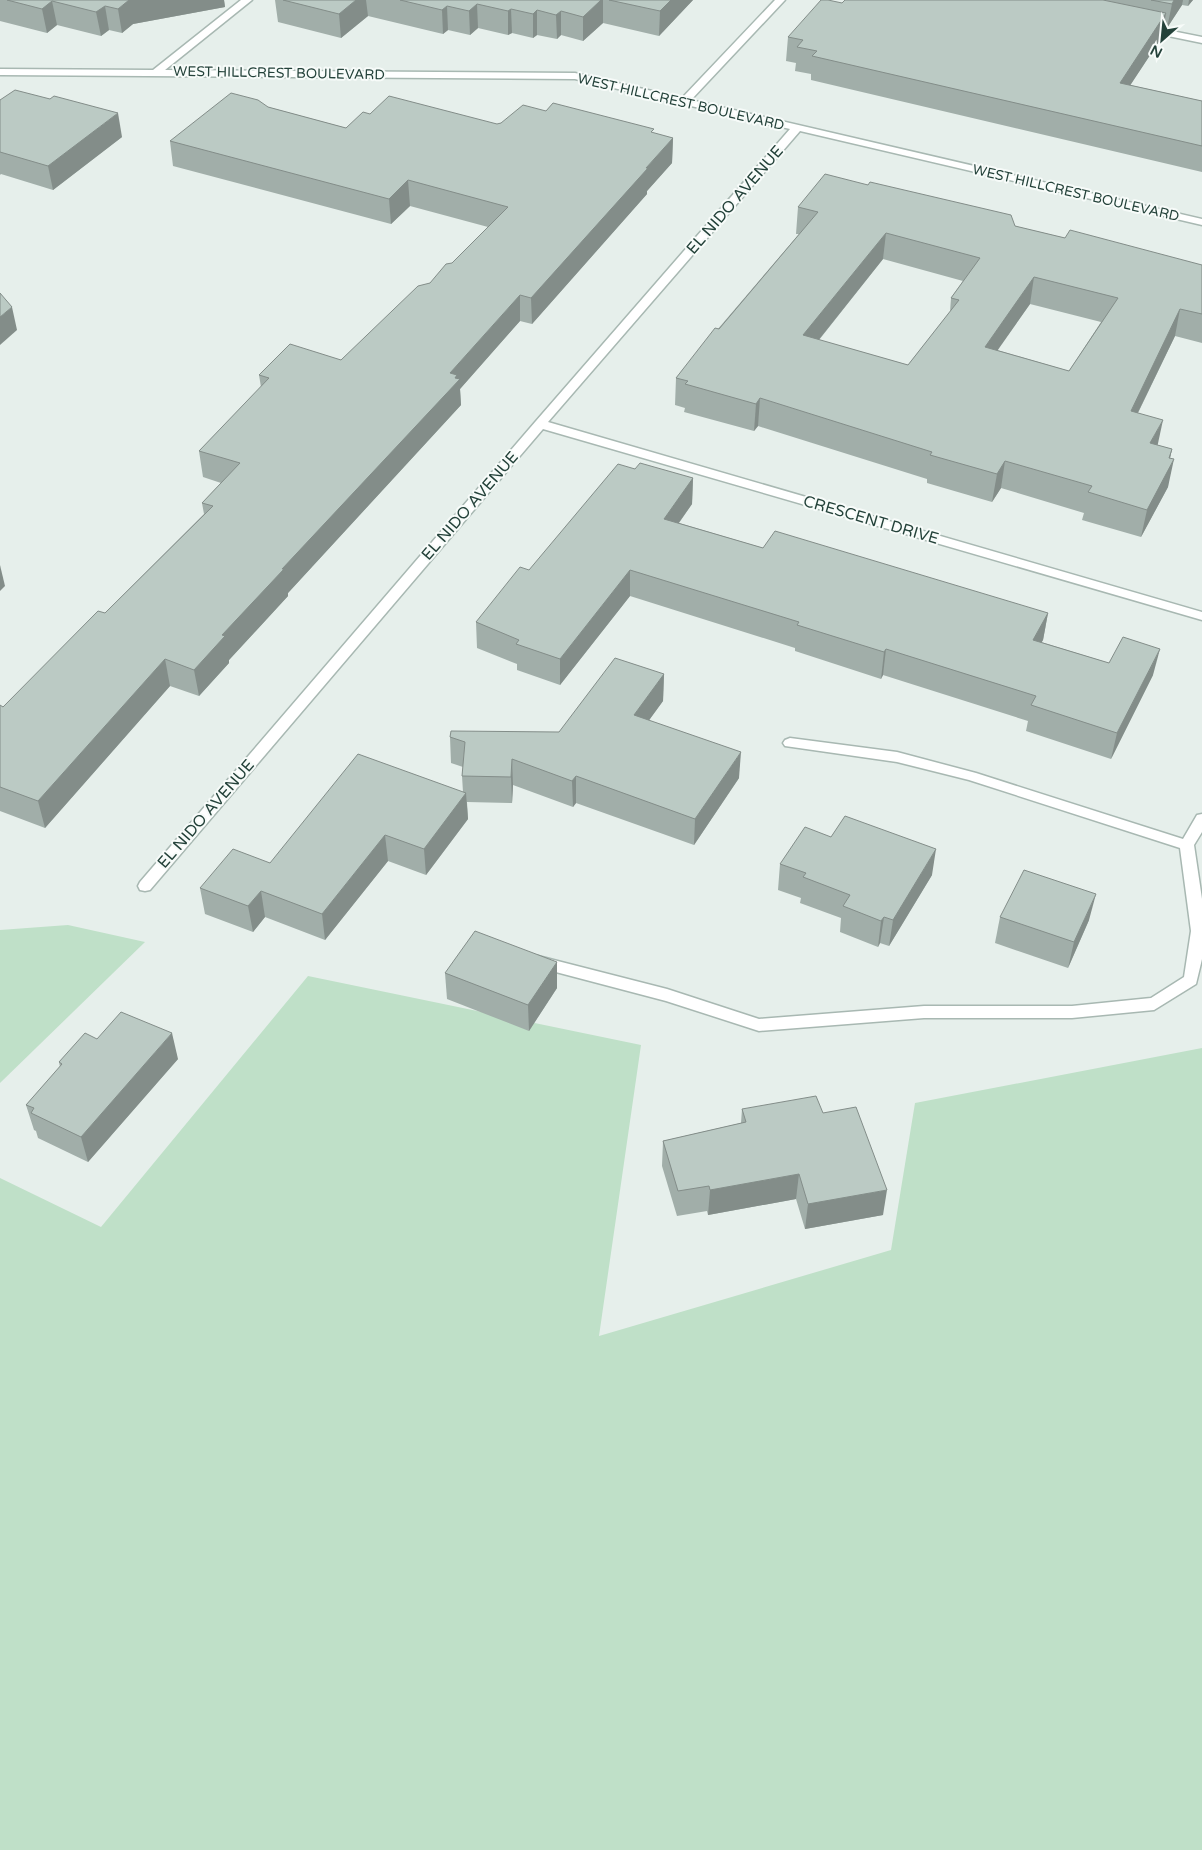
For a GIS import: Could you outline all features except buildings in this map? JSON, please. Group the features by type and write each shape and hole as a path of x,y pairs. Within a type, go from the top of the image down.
{"street":[{"path":"157,72 247,0"},
{"path":"684,102 780,0"},
{"path":"1135,27 1202,40"},
{"name":"WEST HILLCREST BOULEVARD","path":"0,72 575,76 1202,222"},
{"name":"EL NIDO AVENUE","path":"145,886 540,424 797,128"},
{"name":"CRESCENT DRIVE","path":"540,424 1202,616"},
{"path":"790,743 897,757 971,776 1187,845"},
{"path":"527,959 667,995 759,1025 924,1012 1072,1012 1154,1004 1191,980 1199,931 1187,845 1202,819"}],"green space":[{"path":"68,925 145,942 0,1083 0,930"},
{"path":"308,976 641,1045 599,1336 891,1250 915,1103 1202,1048 1202,1850 0,1850 0,1178 101,1227"}]}
